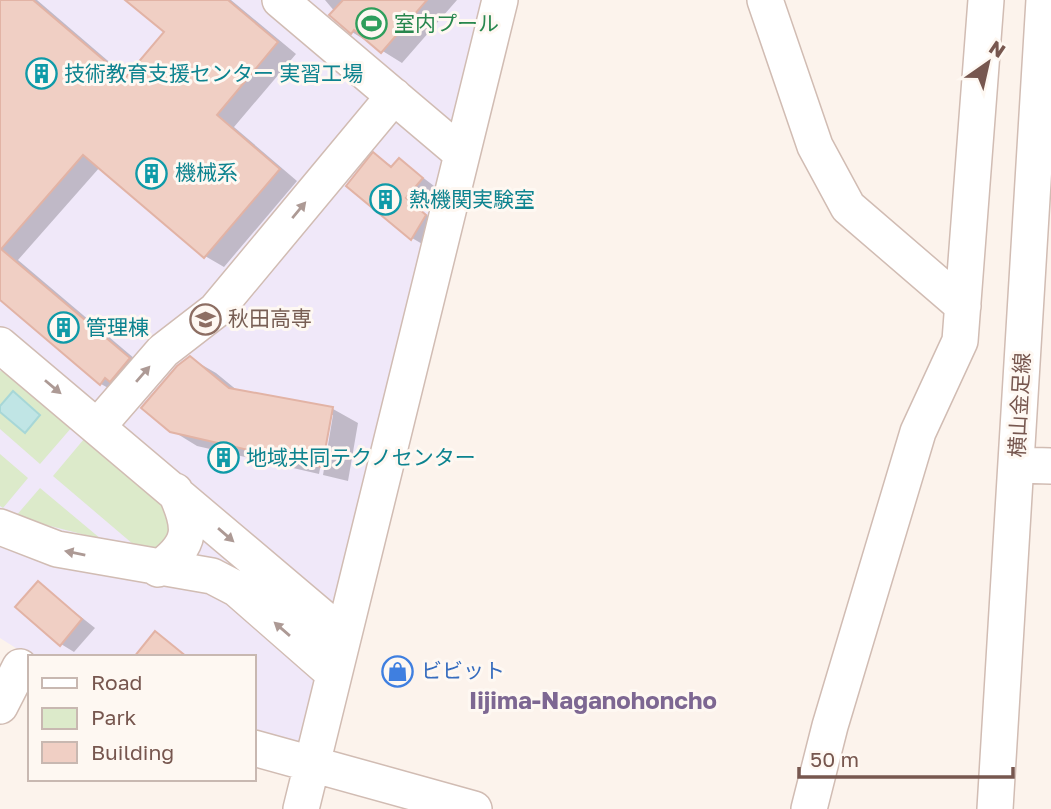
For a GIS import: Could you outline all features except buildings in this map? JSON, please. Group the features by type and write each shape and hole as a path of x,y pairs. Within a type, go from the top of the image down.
{"street":[{"path":"280,0 461,154"},
{"path":"301,809 500,0"},
{"path":"765,0 815,146 848,207 963,306"},
{"path":"809,809 830,726 918,432 960,341 986,0"},
{"name":"横山金足線","path":"995,809 1044,0"},
{"path":"98,426 163,351 216,310 394,96"},
{"path":"0,345 343,635"},
{"path":"1016,464 1051,466"},
{"path":"158,569 178,555 186,539 187,517 175,491"},
{"path":"0,527 57,550 212,576 237,589 333,673"},
{"path":"0,706 17,665"},
{"path":"256,749 474,809"}],"shaded area":[{"name":"秋田高専","path":"0,0 485,0 306,755 256,737 256,655 28,656 0,638"}],"green space":[{"path":"0,371 8,372 72,427 40,464 0,429"},
{"path":"84,439 167,509 171,534 163,546 140,550 53,476"},
{"path":"0,454 28,478 3,508 0,506"},
{"path":"40,488 101,539 15,517"}],"water":[{"path":"13,391 40,415 25,433 0,412 0,406"}],"place":[{"name":"室内プール","path":"371,24"},
{"name":"技術教育支援センター 実習工場","path":"41,74"},
{"name":"機械系","path":"152,173"},
{"name":"熱機関実験室","path":"386,200"},
{"name":"秋田高専","path":"205,319"},
{"name":"管理棟","path":"63,328"},
{"name":"地域共同テクノセンター","path":"223,458"},
{"name":"ビビット","path":"398,671"}],"district":[{"name":"Iijima-Naganohoncho","path":"593,701"}]}
